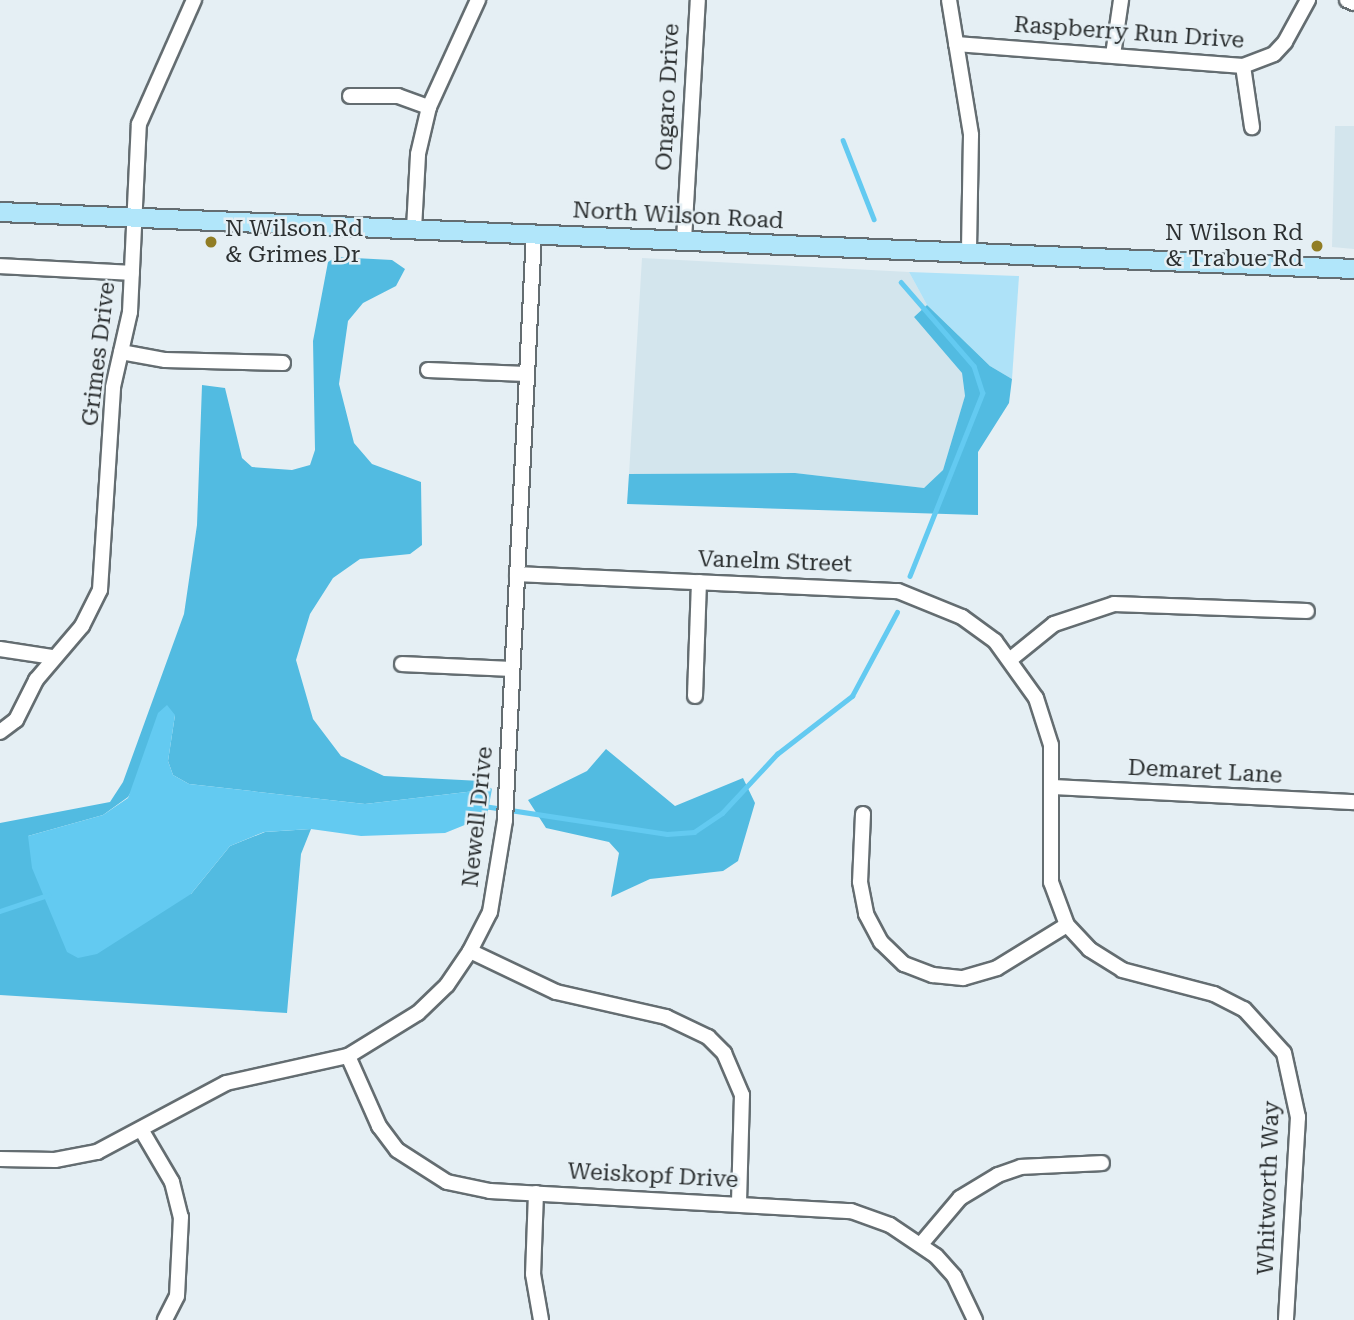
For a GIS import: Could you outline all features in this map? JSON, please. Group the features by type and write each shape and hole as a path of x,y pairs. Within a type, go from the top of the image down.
{"main road":[{"name":"North Wilson Road","path":"0,212 1354,269"}],"street":[{"name":"Grimes Drive","path":"0,732 20,714 53,657 82,626 104,576 113,387 121,352 132,273 132,218 139,124 194,0"},
{"path":"414,229 418,154 429,107 478,0"},
{"name":"Ongaro Drive","path":"684,240 698,0"},
{"path":"949,0 971,135 969,252"},
{"path":"1113,55 1121,0"},
{"name":"Raspberry Run Drive","path":"956,44 1243,66 1274,54 1286,42 1308,0"},
{"path":"1347,0 1354,3"},
{"path":"1243,66 1252,127"},
{"path":"350,96 398,96 429,107"},
{"name":"Newell Drive","path":"0,1159 55,1160 97,1152 142,1131 226,1083 348,1056 385,1038 418,1013 447,985 470,951 490,912 505,820 534,234"},
{"path":"0,266 132,273"},
{"path":"121,352 165,360 283,363"},
{"path":"428,370 526,374"},
{"name":"Vanelm Street","path":"517,573 898,591 962,617 1012,658"},
{"path":"695,696 699,582"},
{"path":"1012,658 1054,624 1114,604 1307,611"},
{"path":"0,649 53,657"},
{"name":"Whitworth Way","path":"1012,658 1044,719 1055,787 1049,863 1067,925 1089,950 1122,970 1214,994 1244,1009 1284,1053 1298,1117 1286,1320"},
{"path":"402,664 511,669"},
{"name":"Demaret Lane","path":"1055,787 1354,802"},
{"path":"863,814 860,882 866,914 881,942 904,964 933,975 963,978 998,968 1067,925"},
{"path":"470,951 556,992 666,1017 708,1037 724,1053 743,1095 739,1202"},
{"name":"Weiskopf Drive","path":"348,1056 379,1126 415,1165 471,1188 739,1202 851,1211 922,1243 954,1276 975,1320"},
{"path":"142,1131 172,1182 181,1217 177,1296 165,1320"},
{"path":"922,1243 960,1198 998,1175 1021,1167 1102,1163"},
{"path":"536,1193 533,1274 541,1320"}],"shaded area":[{"path":"1335,126 1354,126 1354,249 1332,247"},
{"path":"336,257 392,260 405,269 396,286 363,303 348,321 339,384 354,443 372,464 421,482 422,545 410,554 360,559 333,578 310,614 296,660 313,719 341,756 384,776 481,781 492,789 365,804 189,784 173,775 168,761 175,715 128,797 103,815 28,836 191,894 230,846 265,832 311,829 301,854 287,1013 0,995 0,823 110,802 123,782 184,614 197,525 202,385 225,388 242,458 252,467 292,470 310,465 315,450 313,341 328,262"},
{"path":"642,258 909,272 927,305 914,317 962,373 965,397 943,470 924,488 795,473 629,474"},
{"path":"909,272 1019,276 1012,379 990,366 927,305"},
{"path":"927,305 990,366 1012,379 1009,403 978,452 978,515 627,504 629,474 795,473 924,488 943,470 965,396 962,373 914,317"},
{"path":"167,705 175,715 168,761 173,775 189,784 365,804 492,789 487,816 445,833 361,836 311,829 264,832 230,846 191,894 97,954 78,958 67,952 32,868 28,836 103,815 128,798 158,713"},
{"path":"606,749 675,806 743,778 755,803 738,861 723,871 650,879 611,897 619,853 609,842 546,828 528,800 587,771"}],"waterway":[{"path":"843,140 874,219"},
{"path":"901,282 974,366 983,393 910,576"},
{"path":"484,806 667,834 694,832 722,813 777,754 852,696 897,612"},
{"path":"0,911 48,895"}],"place":[{"name":"N Wilson Rd & Grimes Dr","path":"211,242"},
{"name":"N Wilson Rd & Trabue Rd","path":"1317,246"}]}
